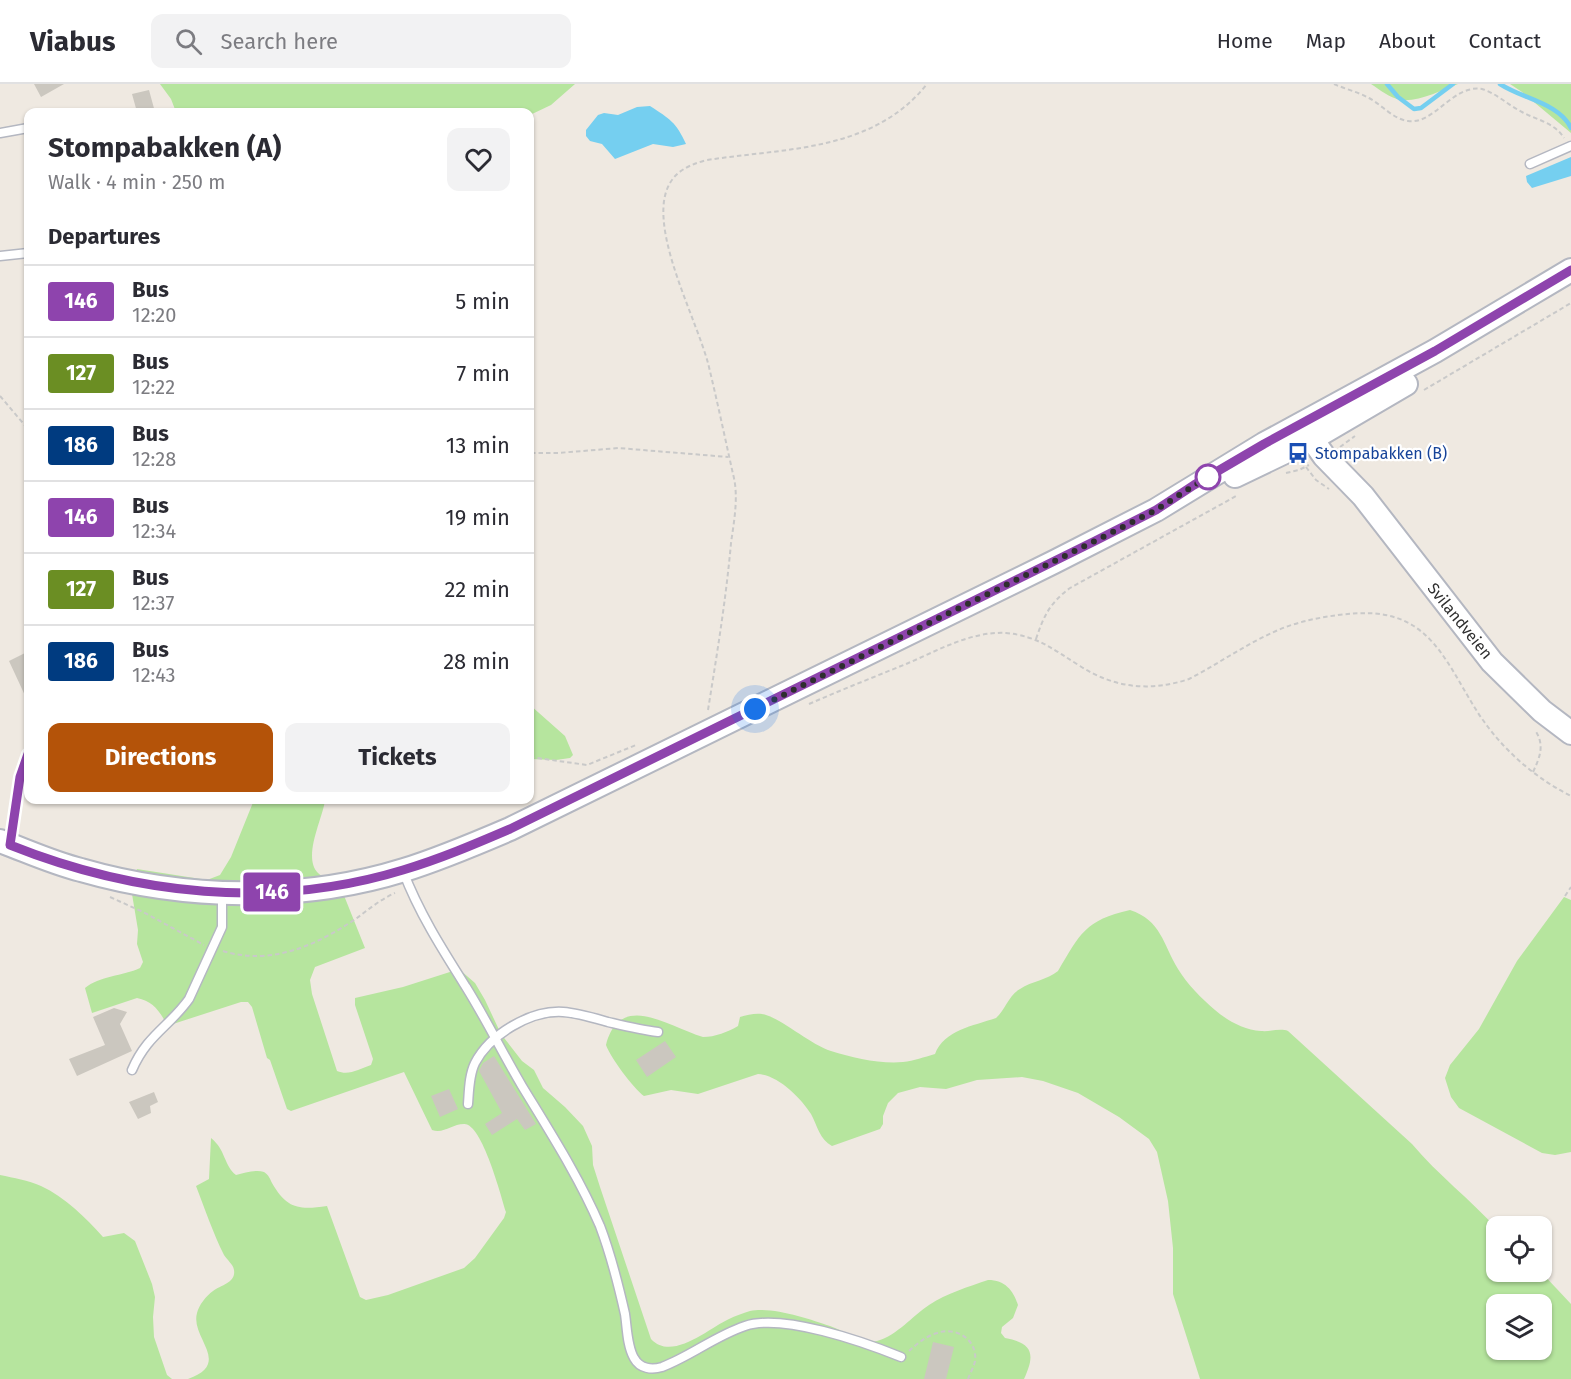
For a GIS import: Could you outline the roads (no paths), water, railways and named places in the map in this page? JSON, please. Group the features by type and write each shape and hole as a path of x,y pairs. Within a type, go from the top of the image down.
{"main road":[{"path":"1324,433 1435,351 1571,270"},
{"path":"5,843 62,864 119,880 173,889 222,892 308,890 402,871 447,856 510,829 1054,562 1156,510 1264,444 1324,433 1571,287"},
{"name":"Svilandveien","path":"1324,433 1363,496 1492,662 1542,711 1571,733"}],"lane":[{"path":"0,133 24,129"},
{"path":"1530,164 1570,147"},
{"path":"0,256 24,253"},
{"path":"5,843 24,766"},
{"path":"402,871 438,943 558,1144 593,1210 613,1263 631,1350 638,1364 655,1369 662,1367 744,1326 775,1322 864,1343 901,1357"},
{"path":"132,1070 146,1043 189,999 222,927 222,892"},
{"path":"468,1104 475,1063 495,1038 526,1019 553,1012 573,1013 631,1028 658,1032"}],"water":[{"path":"650,106 672,122 686,144 673,147 653,144 615,159 602,144 590,141 586,136 586,130 598,115 604,113 618,115 637,107"},
{"path":"1571,157 1571,176 1532,188 1527,182 1526,176"}],"waterway":[{"path":"1387,84 1398,97 1414,109 1421,108 1453,84"},
{"path":"1500,84 1549,107 1558,113 1571,128"}],"place":[{"name":"Stompabakken (B)","path":"1298,453"}]}
